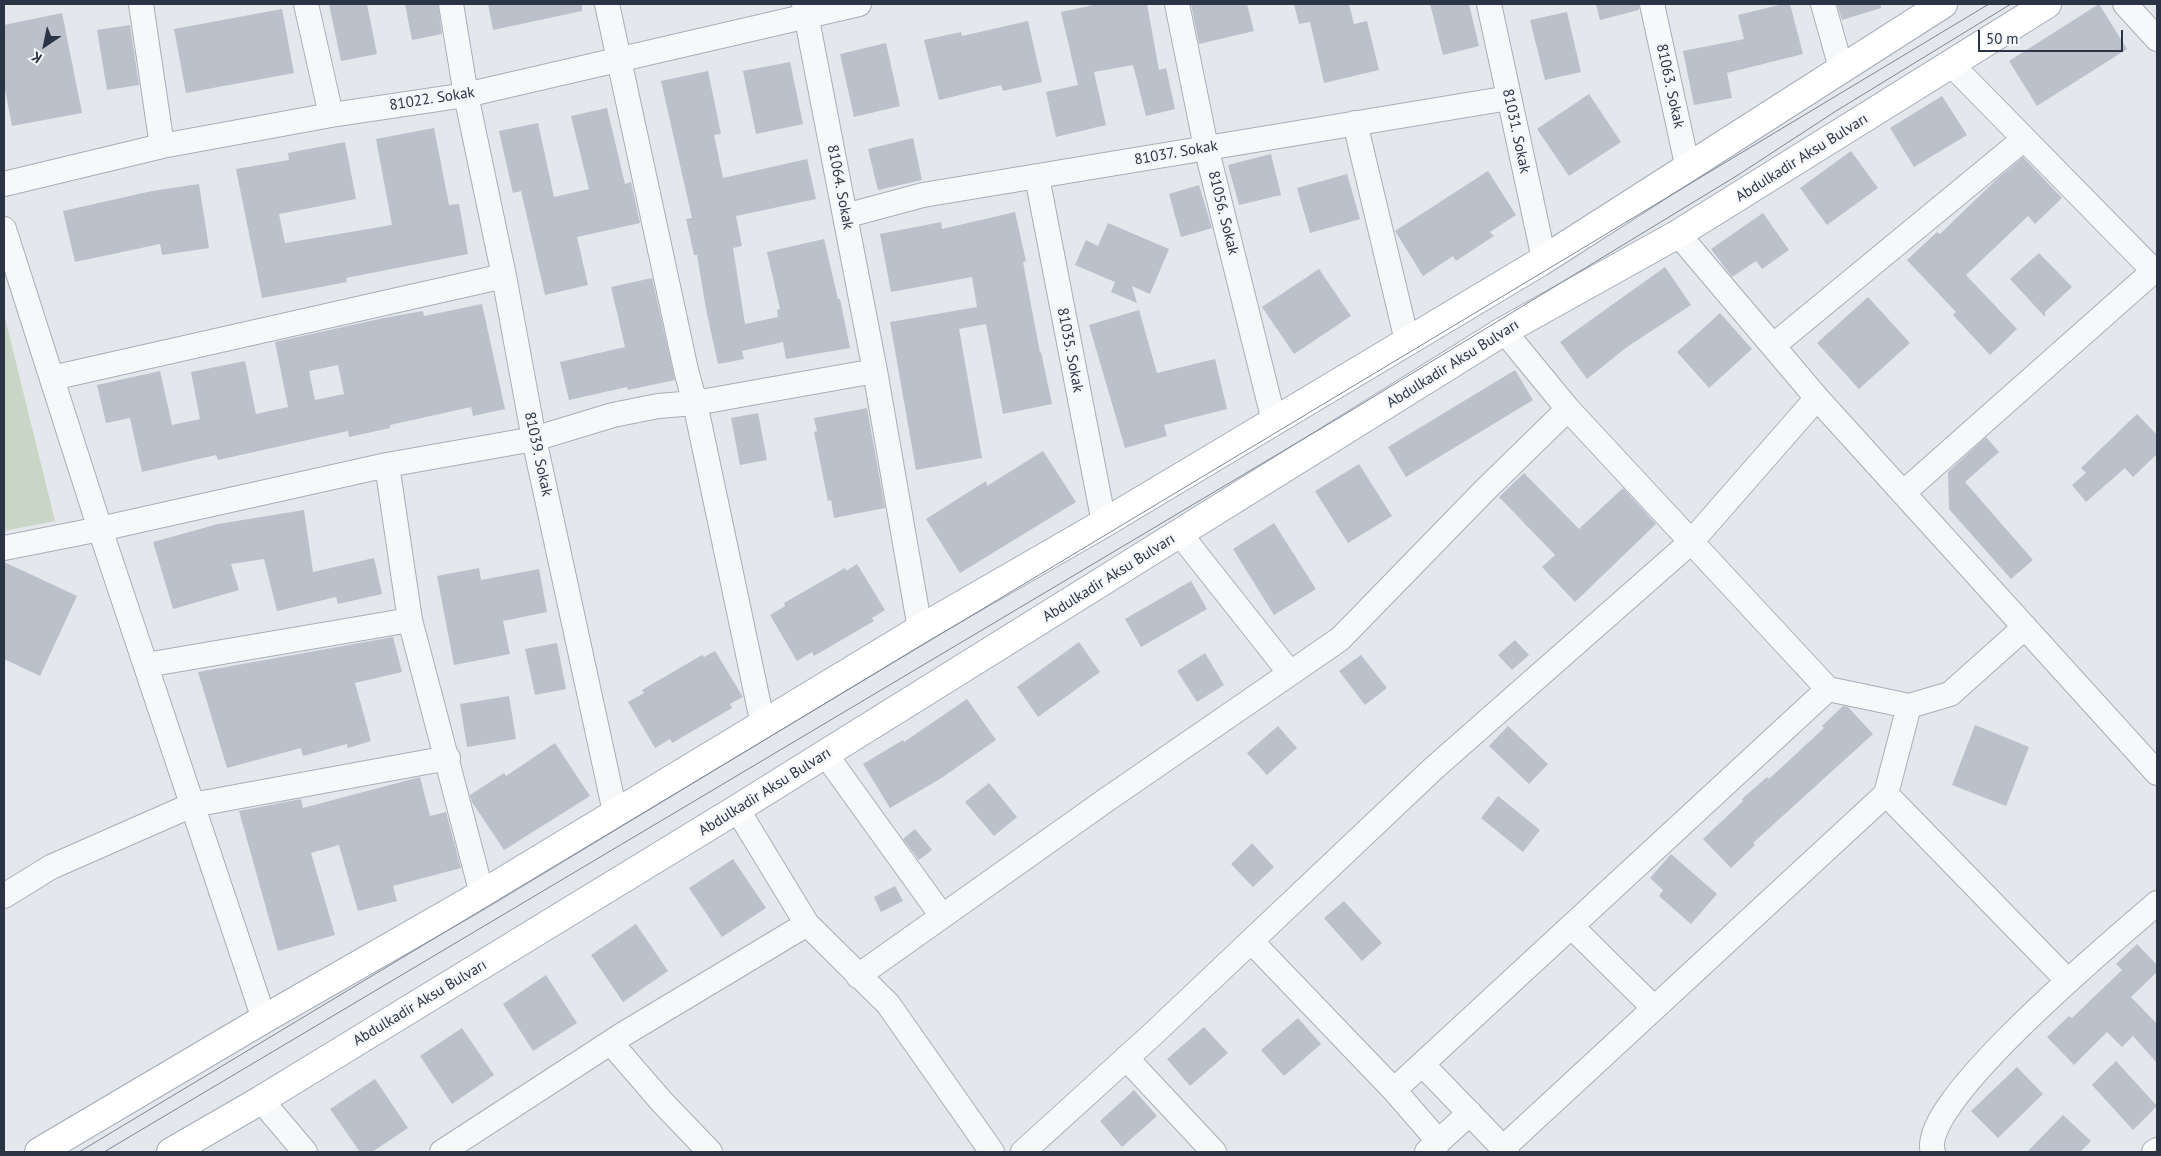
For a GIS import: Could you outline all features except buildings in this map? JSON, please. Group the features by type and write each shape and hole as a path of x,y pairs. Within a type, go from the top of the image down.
{"main road":[{"path":"39,1152 264,1019 482,894 920,629 1104,523 1544,259 1688,169 1841,68 1943,4"},
{"name":"Abdulkadir Aksu Bulvarı","path":"171,1152 261,1100 826,755 1504,332 1678,234 1952,65 2047,4"}],"street":[{"path":"142,4 162,146"},
{"path":"306,4 331,114"},
{"name":"81039. Sokak","path":"452,4 466,96 504,276 534,439 615,812"},
{"path":"607,4 617,60 686,370 695,402 763,725"},
{"name":"81022. Sokak","path":"4,184 162,146 331,114 466,96 617,60 805,9 859,4"},
{"name":"81056. Sokak","path":"1177,4 1206,147 1274,421"},
{"name":"81031. Sokak","path":"1488,4 1544,259"},
{"name":"81063. Sokak","path":"1652,4 1688,169"},
{"path":"1823,4 1841,68"},
{"path":"2125,4 2157,39"},
{"name":"81064. Sokak","path":"805,9 875,371 920,629"},
{"path":"1903,493 2156,269 1952,65"},
{"name":"81037. Sokak","path":"845,216 923,195 1037,178 1206,147 1509,98"},
{"path":"1355,123 1407,341"},
{"path":"1774,345 2024,139"},
{"name":"81035. Sokak","path":"1037,178 1104,523"},
{"path":"4,229 100,529 264,1019"},
{"path":"1678,234 1817,398 2157,774"},
{"path":"52,378 504,276"},
{"path":"1504,332 1568,409 1828,688 1909,706 1950,694 2025,627"},
{"path":"4,548 100,529 387,465 534,439 613,415 875,371"},
{"path":"1023,1152 1126,1058 1434,768 1692,541 1817,398"},
{"path":"858,976 1340,639 1485,490 1568,409"},
{"path":"387,465 410,620 448,758 482,894"},
{"path":"1180,534 1290,673"},
{"path":"146,665 410,620"},
{"path":"1394,1090 1424,1066 1828,688"},
{"path":"1424,1066 1505,1150 1654,1008 1886,794 1909,706"},
{"path":"826,755 942,916"},
{"path":"4,896 51,868 192,805 448,758"},
{"path":"1886,794 2068,981"},
{"path":"738,809 807,924 888,1004 992,1152"},
{"path":"1928,1150 1937,1124 1953,1098 2040,1006 2157,903"},
{"path":"442,1152 611,1043 807,924"},
{"path":"1572,927 1654,1008"},
{"path":"1251,941 1394,1090 1433,1147 1470,1114"},
{"path":"611,1043 662,1102 710,1152"},
{"path":"1126,1058 1214,1152"},
{"path":"261,1100 305,1152"}],"green space":[{"path":"4,314 55,521 4,531"}],"tram line":[{"path":"79,1152 1989,4"},
{"path":"104,1152 1342,416 1738,175 1836,111 2011,4"}]}
